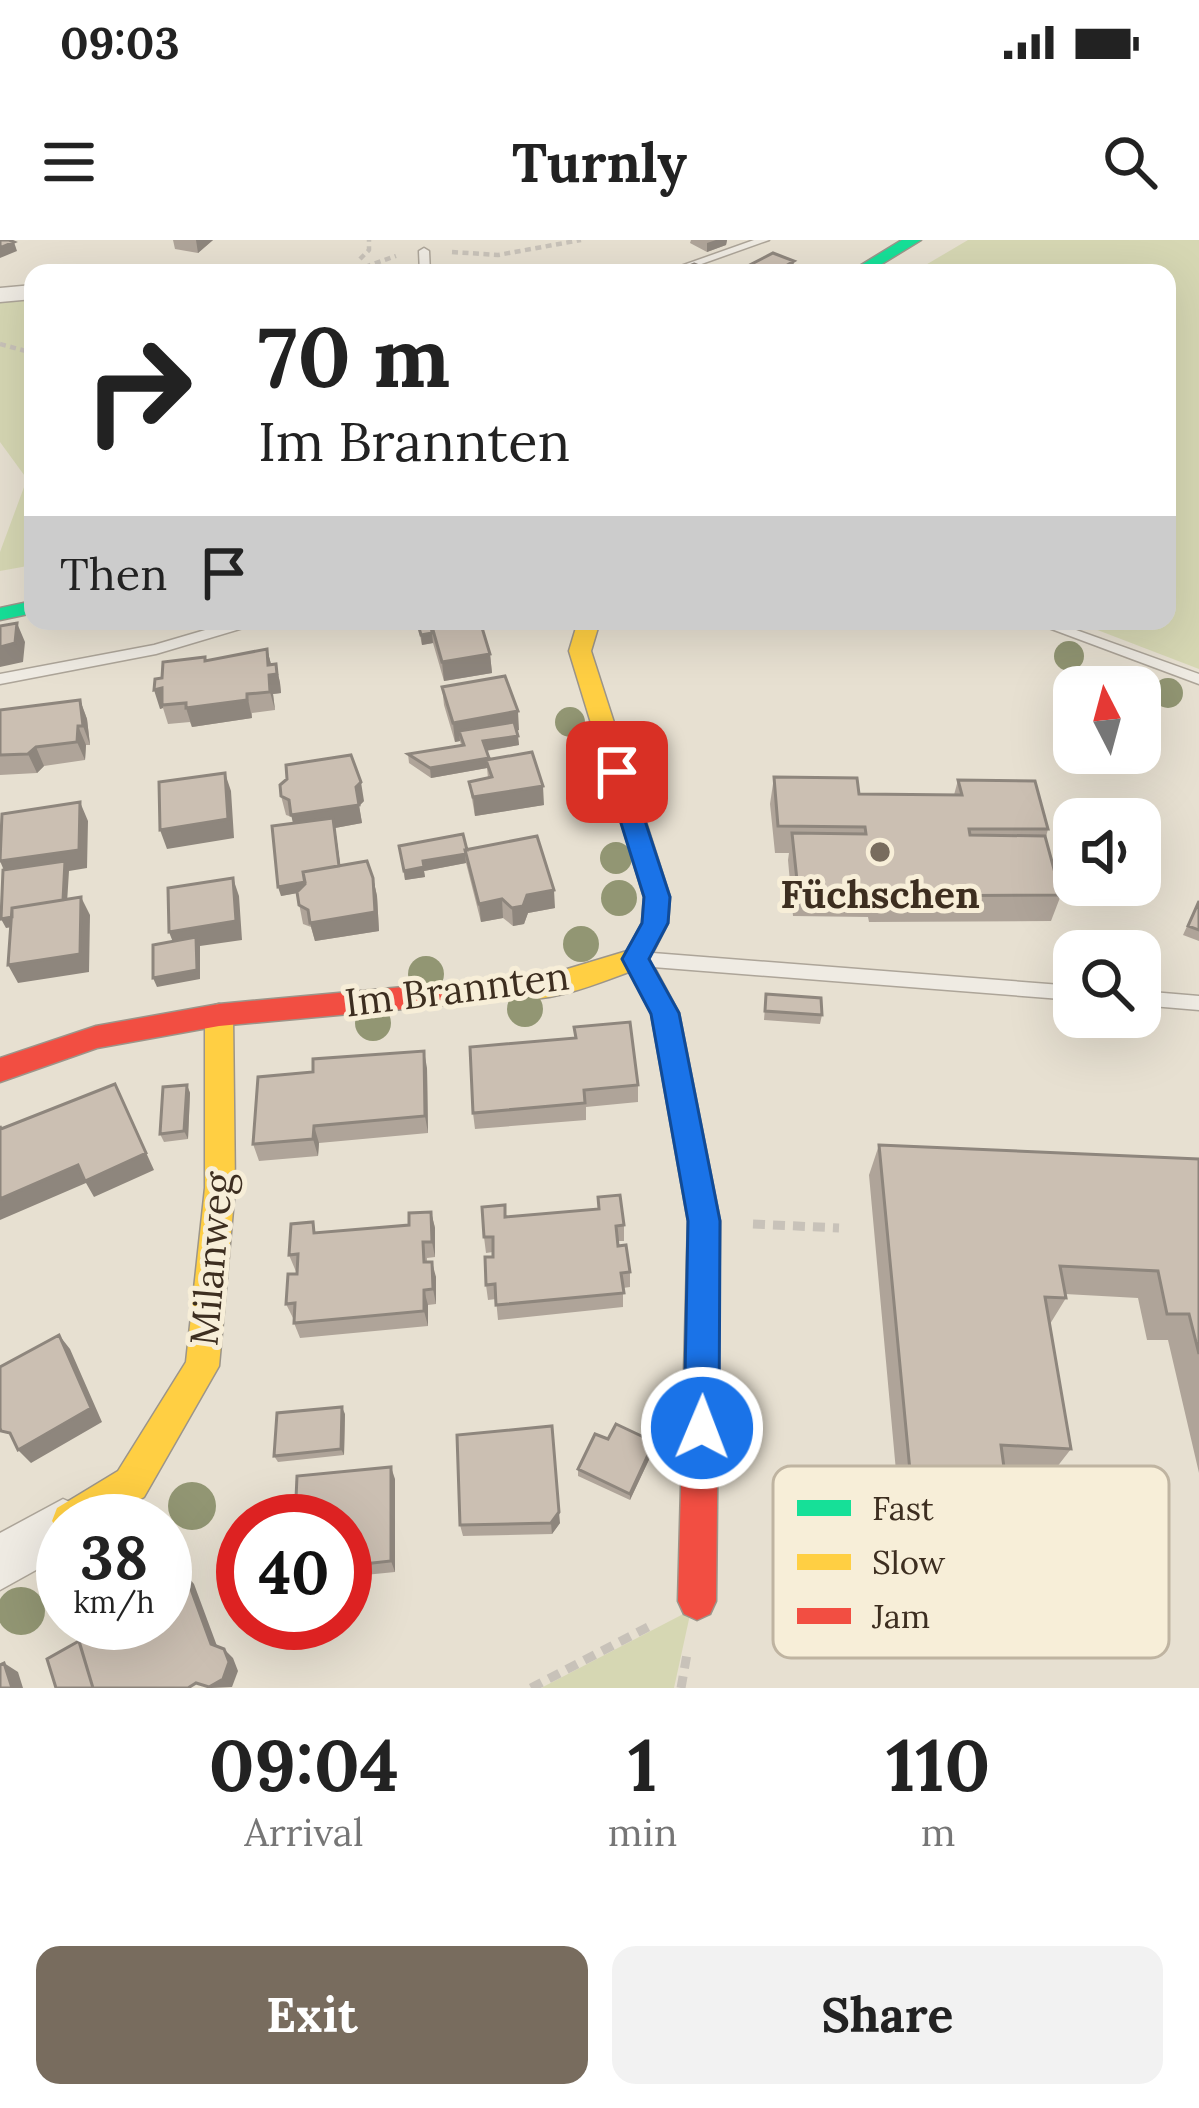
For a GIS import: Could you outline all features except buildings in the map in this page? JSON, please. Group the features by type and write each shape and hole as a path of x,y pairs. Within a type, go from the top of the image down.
{"street":[{"path":"872,264 913,240"},
{"path":"586,630 580,651 657,897 655,923 636,959 665,1013 704,1221 697,1600"},
{"name":"Im Brannten","path":"0,1070 97,1037 219,1015 554,984 636,959"},
{"name":"Milanweg","path":"114,1494 130,1484 202,1366 220,1189 219,1015"},
{"name":"Milanweg","path":"0,1563 36,1541"}],"lane":[{"path":"693,264 764,240"},
{"path":"424,251 425,264"},
{"path":"0,679 156,649 221,630"},
{"path":"1062,630 1199,679"},
{"path":"636,959 1053,991"},
{"path":"1161,1000 1199,1003"}],"path":[{"path":"374,264 408,252 497,255 581,240"},
{"path":"704,1221 839,1228"},
{"path":"531,1688 697,1600"}],"green space":[{"path":"968,240 1199,240 1199,669 1097,630 1176,630 1176,264 927,264"},
{"path":"24,300 24,475 0,442 0,302"},
{"path":"24,487 24,567 0,571 0,552"},
{"path":"691,1610 674,1688 541,1688"}],"traffic: fast":[{"path":"872,264 913,240"},
{"path":"0,614 24,609"}],"traffic: slow":[{"path":"513,988 554,984 636,959 655,923 657,897 580,651 586,630"},
{"path":"115,1494 131,1484 202,1366 220,1188 219,1015"}],"traffic: jam":[{"path":"636,959 665,1013 704,1221 697,1601"},
{"path":"0,1070 96,1037 219,1015 513,988"}],"place":[{"name":"Füchschen","path":"880,852"}],"route":[{"path":"617,772 657,897 655,923 636,959 665,1013 704,1221 702,1428"}]}
